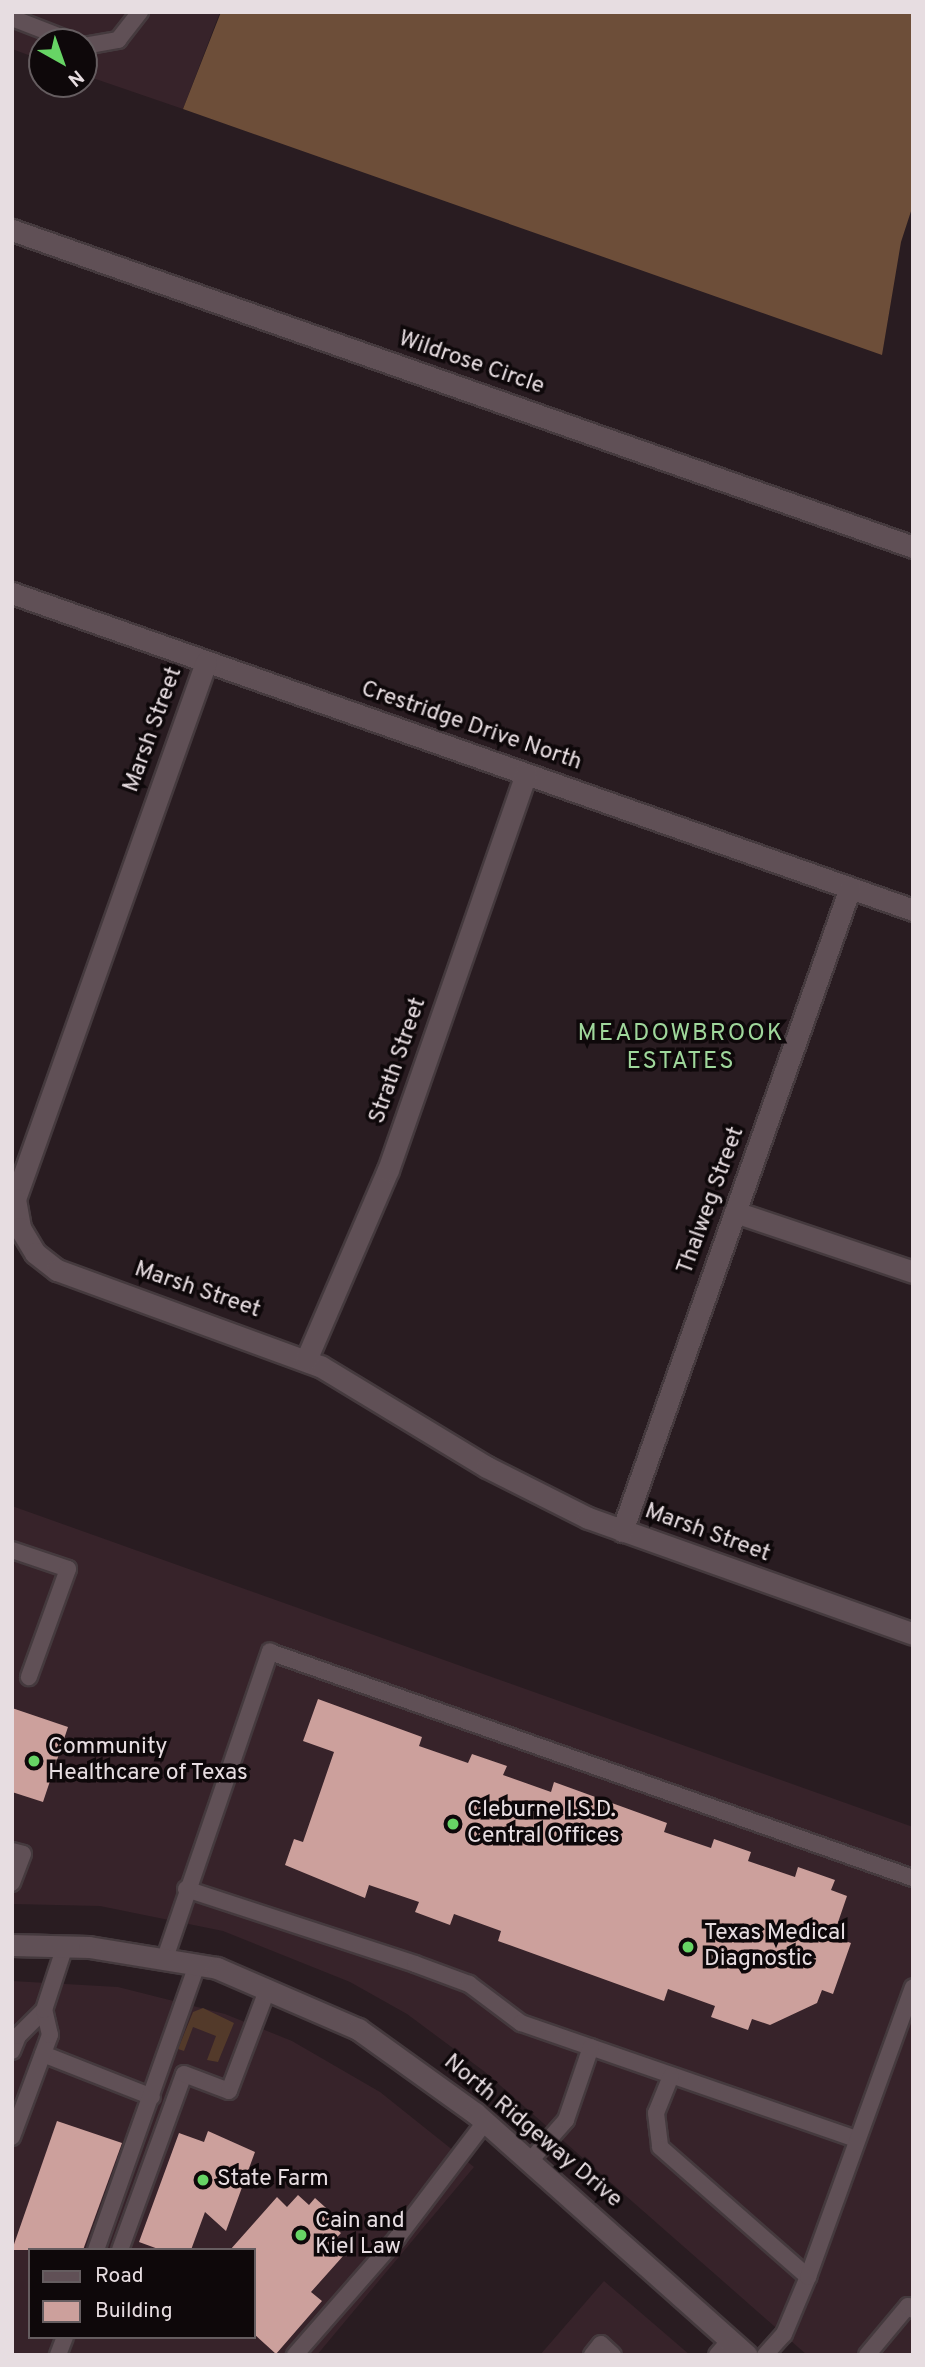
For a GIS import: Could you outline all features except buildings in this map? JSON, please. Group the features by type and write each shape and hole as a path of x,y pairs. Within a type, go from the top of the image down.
{"street":[{"name":"Wildrose Circle","path":"12,230 913,547"},
{"name":"Crestridge Drive North","path":"12,593 913,910"},
{"name":"Marsh Street","path":"206,662 15,1199 18,1219 35,1252 57,1270 306,1360 547,1501 622,1531 913,1634"},
{"name":"Strath Street","path":"306,1360 388,1170 526,774"},
{"name":"Thalweg Street","path":"622,1531 850,888"},
{"path":"736,1212 913,1272"},
{"name":"North Ridgeway Drive","path":"12,1945 65,1946 197,1964 268,1988 358,2029 485,2122 723,2347 747,2355"}],"lane":[{"path":"98,44 118,40 140,12"},
{"path":"12,19 36,28"},
{"path":"12,1549 68,1569 29,1677"},
{"path":"165,1958 186,1889 270,1652 913,1878"},
{"path":"12,1851 23,1854 12,1883"},
{"path":"186,1889 469,1984 521,2023 856,2139"},
{"path":"12,2051 18,2036 44,2010 65,1946"},
{"path":"97,2248 197,1964"},
{"path":"765,2355 785,2334 808,2277 913,1987"},
{"path":"121,2248 184,2074 229,2091 268,1988"},
{"path":"12,2137 51,2035 44,2010"},
{"path":"530,2162 566,2120 591,2047"},
{"path":"43,2054 152,2097"},
{"path":"671,2076 656,2113 660,2147 808,2277"},
{"path":"295,2355 397,2238 485,2122"},
{"path":"867,2355 908,2306 913,2310"},
{"path":"592,2355 601,2344 613,2355"}],"shaded area":[{"path":"12,12 220,12 183,109 98,80 98,28 28,28 28,55 12,49"},
{"path":"221,12 913,12 913,205 901,242 882,355 183,109"},
{"path":"12,1506 913,1827 913,2355 807,2355 485,2072 407,2014 350,1982 223,1931 100,1906 12,1904"},
{"path":"12,1981 118,1987 225,2014 292,2041 380,2092 474,2167 317,2355 12,2355"},
{"path":"203,2008 234,2023 218,2062 207,2060 216,2036 193,2027 184,2051 178,2049 193,2012"},
{"path":"604,2281 690,2355 540,2355"}],"place":[{"name":"Community Healthcare of Texas","path":"34,1761"},
{"name":"Cleburne I.S.D. Central Offices","path":"453,1824"},
{"name":"Texas Medical Diagnostic","path":"688,1947"},
{"name":"State Farm","path":"203,2180"},
{"name":"Cain and Kiel Law","path":"301,2235"}],"district":[{"name":"MEADOWBROOK ESTATES","path":"681,1049"}]}
